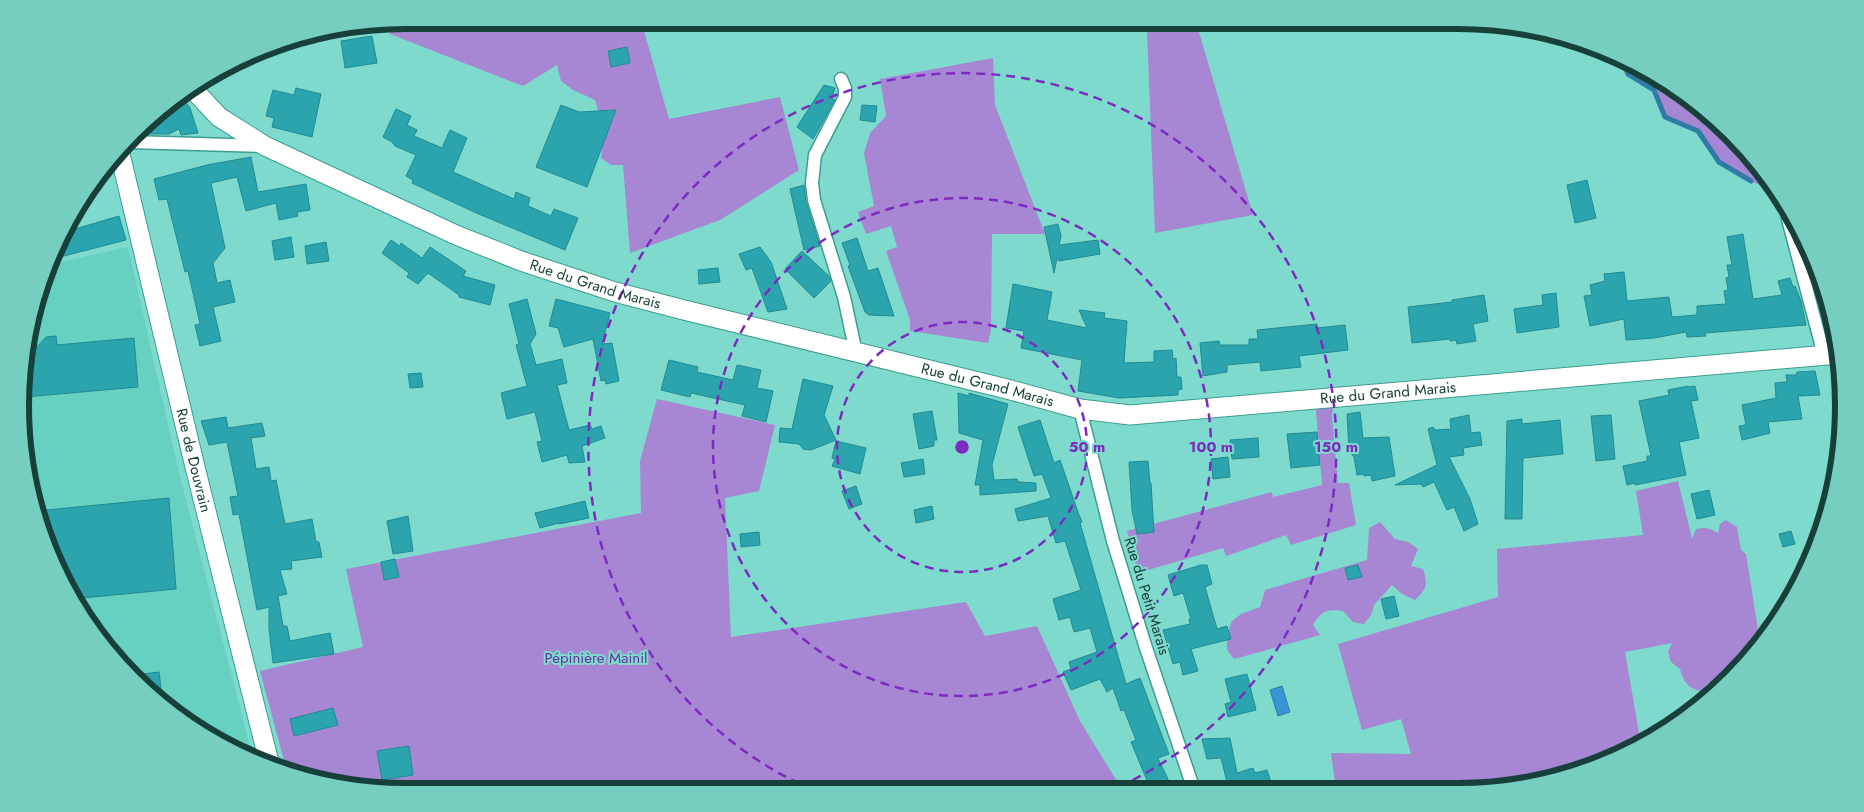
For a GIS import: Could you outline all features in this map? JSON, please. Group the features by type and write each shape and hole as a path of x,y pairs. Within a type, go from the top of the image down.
{"street":[{"path":"841,79 845,88 845,97 815,155 812,183 814,200 844,297 856,352"},
{"name":"Rue du Grand Marais","path":"196,92 219,117 265,146 456,235 520,262 615,292 1007,389 1080,409 1130,414 1832,355"},
{"path":"136,142 265,146"},
{"name":"Rue de Douvrain","path":"121,158 191,452 268,757"},
{"path":"1792,230 1831,353"},
{"name":"Rue du Petit Marais","path":"1080,409 1113,541 1145,645 1192,783"}],"shaded area":[{"path":"128,247 179,473 251,750 196,720 157,690 139,673 122,655 92,616 79,595 57,550 36,480 32,455 29,406 32,357 36,332 57,263"}],"green space":[{"path":"406,29 644,29 669,119 780,97 799,170 720,220 630,253 623,165 611,165 601,158 604,129 595,100 573,90 561,81 557,65 523,86 390,34 389,30"},
{"path":"1158,29 1198,29 1253,215 1155,233 1147,31"},
{"path":"993,58 995,105 1045,234 992,234 991,330 988,343 910,331 910,320 886,251 897,247 891,226 866,234 858,212 874,206 864,153 870,133 886,116 880,79"},
{"path":"1626,68 1668,92 1707,122 1742,157 1766,188 1719,162 1698,131 1665,117 1654,90 1628,74"},
{"path":"1334,397 1332,417 1338,483 1349,483 1356,525 1291,545 1286,535 1226,556 1223,548 1138,573 1127,531 1272,492 1273,497 1322,485 1315,399"},
{"name":"Pépinière Mainil","path":"657,399 775,425 759,491 725,498 731,637 966,602 985,636 1037,626 1080,721 1118,783 406,783 357,780 332,776 285,763 260,671 363,647 346,569 641,513 640,461"},
{"path":"1678,481 1692,539 1696,529 1707,528 1718,533 1720,524 1726,520 1737,527 1741,550 1746,554 1759,634 1725,673 1710,687 1708,683 1702,691 1697,690 1687,684 1680,669 1671,662 1668,652 1672,643 1625,652 1640,737 1602,755 1556,770 1532,776 1483,782 1335,783 1331,753 1411,754 1401,719 1362,730 1338,644 1498,597 1497,549 1643,535 1636,491"},
{"path":"1380,522 1395,539 1408,542 1418,549 1411,566 1423,569 1426,582 1422,593 1415,600 1402,594 1392,585 1374,605 1371,615 1364,624 1353,622 1343,611 1333,610 1325,612 1319,616 1313,625 1320,635 1234,659 1227,650 1227,634 1232,621 1241,614 1260,607 1265,590 1367,560 1369,528"}],"water":[{"path":"1282,686 1290,712 1278,716 1270,690"}],"building":[{"path":"372,36 377,63 345,68 341,41"},
{"path":"627,47 630,63 611,67 608,51"},
{"path":"824,85 835,88 832,98 835,100 813,139 797,127"},
{"path":"296,88 321,94 312,137 272,127 274,118 266,116 273,90 294,95"},
{"path":"184,101 190,108 198,133 181,135 179,129 169,134 144,134"},
{"path":"561,105 579,112 616,110 587,187 536,167"},
{"path":"862,105 877,106 875,122 860,120"},
{"path":"396,109 411,116 407,125 417,130 414,136 442,148 450,130 467,138 453,172 514,199 516,192 530,198 528,206 551,216 554,209 578,218 565,250 474,212 412,183 413,180 406,176 416,155 395,146 383,137"},
{"path":"251,157 258,192 306,184 310,210 297,212 298,216 279,220 276,203 246,211 237,177 211,183 225,248 213,263 217,283 230,280 235,302 213,307 221,341 200,346 195,325 200,324 188,271 185,272 167,199 159,200 154,179 207,165"},
{"path":"1587,180 1596,218 1575,223 1567,185"},
{"path":"804,185 806,202 820,246 804,250 790,189"},
{"path":"119,216 126,240 60,257 73,230"},
{"path":"1058,224 1061,236 1059,245 1098,240 1100,254 1059,261 1057,258 1054,273 1044,227"},
{"path":"1743,234 1753,299 1782,295 1778,281 1790,278 1801,301 1806,325 1705,333 1706,336 1687,337 1686,332 1654,338 1626,340 1624,319 1590,326 1584,296 1592,295 1590,285 1605,281 1604,274 1624,272 1627,301 1669,297 1672,317 1697,315 1697,306 1726,304 1724,291 1728,290 1726,278 1729,277 1727,265 1732,265 1727,237"},
{"path":"291,237 294,257 275,260 272,241"},
{"path":"857,238 868,271 878,268 894,316 869,315 865,312 848,266 850,265 842,243"},
{"path":"391,240 400,246 401,243 422,258 430,247 466,271 463,276 495,285 490,305 459,297 459,295 428,273 418,284 407,277 409,273 382,253"},
{"path":"326,242 329,261 307,264 305,246"},
{"path":"760,247 771,262 787,309 768,312 752,268 746,270 739,254"},
{"path":"802,251 829,276 831,281 814,298 785,269"},
{"path":"718,268 720,282 699,284 698,270"},
{"path":"1013,284 1052,292 1047,320 1087,328 1079,310 1105,313 1104,318 1127,321 1124,363 1154,362 1154,351 1172,350 1173,359 1176,358 1177,377 1181,377 1182,389 1178,390 1178,395 1119,398 1078,391 1082,360 1021,348 1024,331 1006,328"},
{"path":"1556,293 1559,327 1517,333 1514,309 1543,305 1542,295"},
{"path":"1484,295 1488,321 1473,324 1476,341 1457,344 1456,340 1450,341 1450,339 1412,343 1408,307 1452,302 1452,300"},
{"path":"527,299 536,334 530,344 536,365 562,359 567,383 557,385 569,430 590,425 592,429 601,426 605,438 582,446 585,462 569,463 567,455 542,462 537,442 542,441 535,412 507,419 501,393 527,386 516,345 519,344 509,304"},
{"path":"556,299 610,313 602,344 612,343 619,381 606,384 605,380 601,381 593,339 564,347 558,328 549,326"},
{"path":"1317,324 1317,328 1345,325 1348,350 1299,356 1301,367 1261,371 1260,362 1227,365 1227,372 1203,376 1200,343 1219,341 1220,345 1249,345 1249,339 1258,339 1257,330"},
{"path":"56,336 57,345 134,338 138,387 29,397 34,346 38,346 46,337"},
{"path":"669,360 698,367 697,372 733,380 737,365 761,370 757,388 773,391 766,422 742,416 745,405 691,393 690,397 661,390"},
{"path":"1815,371 1820,395 1798,396 1802,419 1768,422 1770,433 1742,440 1739,426 1746,425 1742,405 1776,398 1775,383 1787,382 1786,375"},
{"path":"421,373 423,387 410,388 408,374"},
{"path":"803,379 833,386 824,415 836,440 811,450 803,449 799,444 779,442 780,428 792,429"},
{"path":"1695,386 1698,400 1691,401 1699,438 1679,442 1686,475 1627,485 1623,466 1647,461 1647,456 1651,456 1639,401 1669,395 1668,390"},
{"path":"958,393 969,396 969,393 1008,404 992,465 994,480 1017,479 1018,482 1036,483 1036,491 980,495 980,485 975,485 983,440 959,433"},
{"path":"932,411 937,440 934,440 934,446 919,449 913,414"},
{"path":"1360,412 1363,438 1389,437 1395,476 1372,481 1371,475 1357,475 1354,457 1349,451 1347,414"},
{"path":"1469,415 1471,433 1480,432 1482,445 1463,448 1464,455 1449,457 1470,499 1478,524 1464,531 1454,507 1447,510 1434,482 1423,487 1421,484 1395,485 1437,465 1428,429 1433,427 1435,430 1451,429 1450,419"},
{"path":"1611,415 1615,459 1596,461 1591,416"},
{"path":"226,417 228,428 262,423 265,436 251,438 256,469 269,467 271,481 276,480 285,524 312,519 316,542 319,542 322,557 291,561 292,569 280,570 287,594 278,596 283,626 287,626 290,641 330,633 334,654 273,663 269,629 269,607 257,610 239,514 233,515 230,497 238,496 227,442 209,445 201,421"},
{"path":"1522,419 1522,424 1560,420 1563,454 1523,458 1522,519 1505,519 1507,421"},
{"path":"1040,420 1054,463 1060,460 1082,522 1080,523 1126,684 1140,678 1169,754 1158,758 1170,783 1148,783 1131,742 1136,740 1124,710 1121,711 1113,688 1107,692 1100,679 1071,690 1063,672 1071,669 1069,662 1097,652 1090,628 1074,632 1070,617 1059,620 1053,599 1081,590 1065,541 1056,543 1048,516 1018,521 1015,509 1051,498 1042,474 1034,476 1018,427"},
{"path":"1317,432 1320,465 1291,468 1287,434"},
{"path":"1258,438 1259,457 1232,459 1230,440"},
{"path":"836,441 866,448 860,474 832,466 835,459 832,458"},
{"path":"1228,457 1230,477 1213,479 1211,459"},
{"path":"923,459 925,474 904,477 901,463"},
{"path":"1148,461 1154,532 1137,534 1132,510 1129,462"},
{"path":"856,486 862,504 849,509 842,491"},
{"path":"1709,490 1715,515 1697,519 1691,494"},
{"path":"169,498 176,589 81,598 57,550 44,510"},
{"path":"585,501 589,518 540,528 535,513"},
{"path":"932,506 934,519 916,523 914,510"},
{"path":"408,516 413,551 393,554 387,521"},
{"path":"1791,531 1795,544 1783,547 1779,534"},
{"path":"759,532 760,545 741,547 740,534"},
{"path":"395,559 399,577 384,580 381,562"},
{"path":"1207,565 1212,584 1205,587 1217,629 1227,626 1231,639 1191,649 1198,671 1183,675 1180,662 1173,664 1163,630 1190,624 1189,619 1191,619 1183,593 1174,596 1168,575"},
{"path":"1358,565 1362,577 1348,580 1345,568"},
{"path":"1394,596 1399,616 1386,619 1381,599"},
{"path":"159,672 162,694 157,690 140,674"},
{"path":"1247,674 1256,710 1228,717 1225,704 1231,702 1225,679"},
{"path":"333,708 338,725 294,736 290,719"},
{"path":"1230,738 1237,773 1253,768 1255,773 1267,770 1271,782 1227,783 1221,758 1207,759 1202,739"},
{"path":"409,746 413,775 382,780 377,751"}],"waterway":[{"path":"1626,68 1628,74 1654,90 1665,117 1698,131 1719,162 1751,181"}]}
